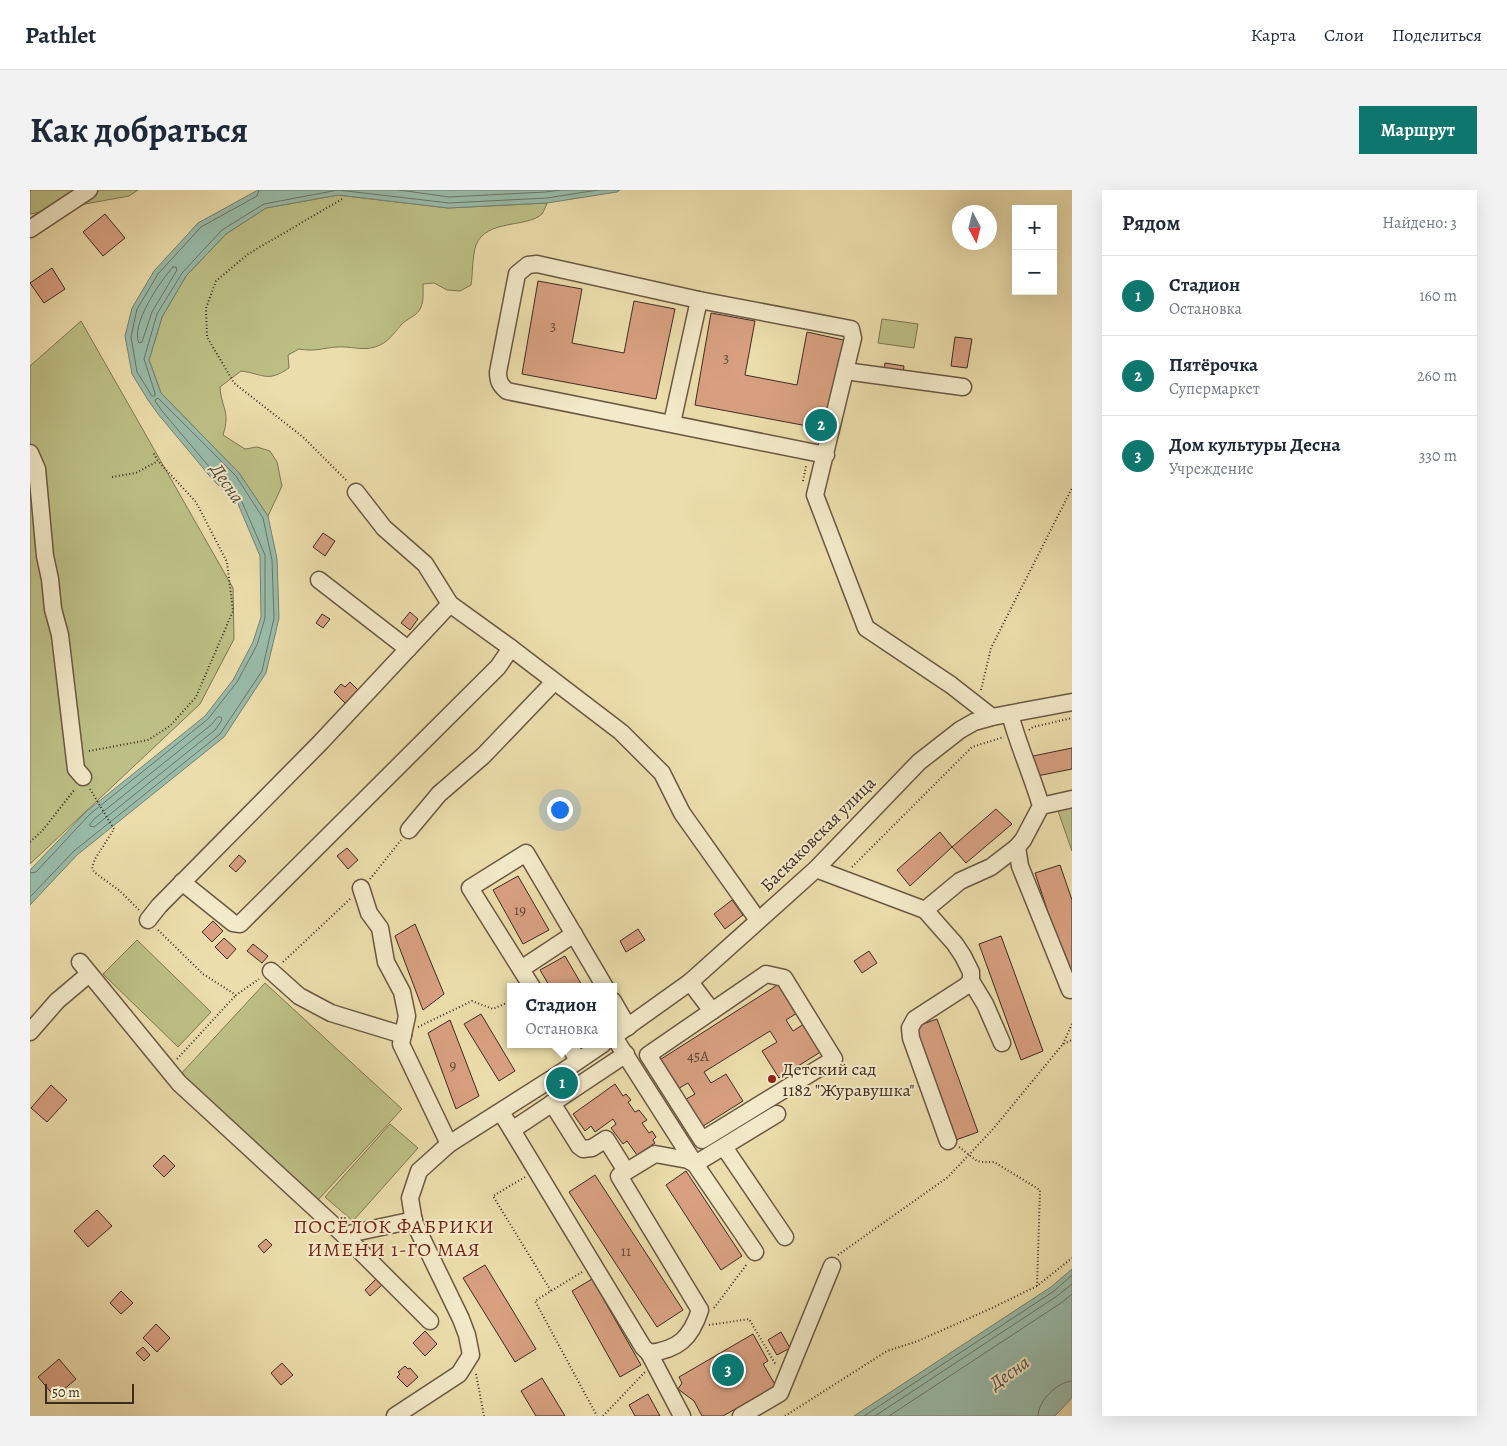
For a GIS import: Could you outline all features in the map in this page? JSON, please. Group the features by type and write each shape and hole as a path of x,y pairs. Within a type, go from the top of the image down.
{"street":[{"path":"30,229 89,190"},
{"path":"826,455 507,390 501,386 498,380 498,372 517,274 528,265 537,264 699,300 851,329 854,338 826,455 815,495 866,628 951,685 992,717"},
{"path":"672,424 699,300"},
{"path":"845,371 963,386"},
{"path":"30,453 37,469 45,556 50,579 53,609 60,634 76,769 84,778"},
{"path":"356,492 384,528 425,564 450,604 621,732 662,773 682,813 758,920"},
{"path":"319,580 408,649"},
{"path":"148,920 182,882 320,743 450,604"},
{"path":"182,882 233,923 240,924 498,667 511,648"},
{"path":"409,830 439,794 483,756 554,682"},
{"name":"Баскаковская улица","path":"617,1034 690,982 816,869 919,762 974,722 1072,702"},
{"path":"925,910 960,881 991,867 1017,847 1023,840 1041,806 1029,767 1017,741 1010,714"},
{"path":"1041,806 1072,799"},
{"path":"1017,847 1020,866 1070,990"},
{"path":"529,983 470,888 526,853 603,983"},
{"path":"816,869 925,910 963,956 971,972 971,981 985,1004 1002,1044"},
{"path":"361,888 369,913 380,928 386,962 402,992 407,1016 401,1044 449,1144"},
{"path":"520,969 574,934"},
{"path":"30,1032 84,968 179,1083 344,1236 430,1321"},
{"path":"271,970 298,996 331,1014 403,1035"},
{"path":"766,974 784,978 834,1058 702,1140 648,1055 712,1011 766,974"},
{"path":"948,1141 911,1038 910,1028 915,1019 971,981"},
{"path":"690,982 712,1011"},
{"path":"617,1008 628,1027"},
{"path":"617,1046 626,1054 695,1164 755,1252"},
{"path":"570,1048 578,1060"},
{"name":"Баскаковская улица","path":"471,1355 461,1319 414,1220 410,1198 419,1171 449,1144 501,1112 596,1048"},
{"path":"512,1130 626,1054"},
{"path":"552,1103 579,1146 583,1149 592,1148 606,1140 626,1171"},
{"path":"501,1112 651,1359 682,1416"},
{"path":"695,1164 777,1114"},
{"path":"724,1146 785,1237"},
{"path":"651,1359 680,1343 695,1327 700,1310 619,1176 655,1154 688,1160 695,1164"},
{"path":"344,1236 414,1220"},
{"path":"741,1416 780,1393 832,1266"},
{"path":"395,1416 459,1374 471,1355"}],"path":[{"path":"342,199 248,254 216,282 206,308 207,337 234,383 303,437 346,479 356,492"},
{"path":"802,484 808,451"},
{"path":"74,754 148,740 170,726 196,697 234,611 227,562 196,502 158,461 153,452"},
{"path":"112,477 136,473 158,461"},
{"path":"981,690 991,648 1072,488"},
{"path":"839,879 972,747 1004,737 1007,738 1010,744 1025,739 1028,730 1033,726 1072,718"},
{"path":"30,842 42,831 84,778 114,829 95,859"},
{"path":"168,1069 236,995"},
{"path":"403,1035 472,1001 493,1009 507,1003"},
{"path":"832,1266 840,1253 923,1196 948,1176 993,1129 1063,1044 1072,1024"},
{"path":"1063,1044 1072,1040"},
{"path":"948,1141 977,1161 994,1162 1040,1190 1037,1286"},
{"path":"536,1170 494,1196 551,1291"},
{"path":"695,1327 716,1306 755,1252"},
{"path":"785,1416 887,1351 918,1341 1037,1286 1072,1258"},
{"path":"594,1265 535,1301 596,1416"},
{"path":"695,1327 749,1319 785,1380"},
{"path":"471,1355 482,1399 484,1416"},
{"path":"603,1416 651,1359"}],"green space":[{"path":"30,190 138,190 129,196 30,214"},
{"path":"338,195 448,208 547,203 542,214 535,218 497,227 481,237 476,245 471,285 460,291 447,290 434,283 423,284 423,301 420,310 403,323 383,343 366,349 332,347 314,350 299,349 288,355 289,368 282,373 265,376 241,371 220,387 226,415 223,435 245,449 257,447 270,451 277,462 282,486 268,516 239,473 161,393 149,360 162,317 186,276 226,234 266,208"},
{"path":"882,319 918,324 914,348 878,343"},
{"path":"81,321 233,588 234,639 200,704 30,864 30,366"},
{"path":"1072,804 1072,851 1058,811"},
{"path":"137,940 211,1012 178,1047 103,974"},
{"path":"265,983 402,1109 316,1202 179,1076"},
{"path":"390,1124 418,1148 353,1221 325,1197"}],"water":[{"name":"Десна","path":"258,190 620,190 547,203 448,208 338,195 266,208 226,234 186,276 162,317 149,360 161,393 239,473 268,516 277,559 279,618 266,673 224,737 77,855 30,905 30,870 87,811 205,716 233,680 253,642 261,617 260,556 238,504 213,480 148,400 132,374 125,336 132,308 154,271 198,223"},
{"name":"Десна","path":"1072,1269 1072,1398 1055,1416 854,1416 1051,1287"}],"building":[{"path":"105,214 125,238 103,256 83,232"},
{"path":"52,268 65,289 44,303 30,283"},
{"path":"538,281 582,289 572,343 624,353 634,301 675,309 656,399 522,374"},
{"path":"711,313 755,321 745,375 797,385 807,332 848,341 829,430 695,405"},
{"path":"955,337 972,339 967,368 951,366"},
{"path":"885,363 904,366 903,374 884,371"},
{"path":"323,533 335,541 325,556 313,547"},
{"path":"410,612 418,619 410,630 401,623"},
{"path":"322,614 330,619 323,628 316,623"},
{"path":"350,682 358,690 345,703 334,692 341,684 345,687"},
{"path":"1072,748 1072,769 1037,776 1033,756"},
{"path":"996,809 1012,824 966,863 952,847"},
{"path":"940,832 952,847 910,886 897,870"},
{"path":"347,848 358,860 348,869 337,856"},
{"path":"239,855 246,861 236,872 229,866"},
{"path":"1060,865 1072,900 1072,985 1035,873"},
{"path":"518,876 549,930 523,944 493,890"},
{"path":"732,900 743,915 725,929 714,914"},
{"path":"213,921 223,931 212,942 202,932"},
{"path":"415,924 444,994 423,1010 395,936"},
{"path":"638,929 645,940 626,952 620,941"},
{"path":"1001,936 1043,1051 1021,1060 979,944"},
{"path":"224,938 236,949 227,959 215,947"},
{"path":"253,944 268,956 262,963 247,951"},
{"path":"869,951 877,963 862,973 854,961"},
{"path":"565,956 581,983 548,983 540,970"},
{"path":"779,984 797,1013 786,1020 793,1031 804,1024 822,1051 779,1078 762,1051 777,1042 770,1031 704,1072 711,1083 726,1074 743,1101 700,1128 683,1101 695,1094 688,1083 676,1090 658,1061"},
{"path":"481,1014 515,1071 499,1081 464,1024"},
{"path":"937,1019 978,1132 956,1140 915,1027"},
{"path":"450,1020 479,1096 456,1109 428,1033"},
{"path":"615,1084 623,1096 626,1094 631,1100 628,1102 635,1112 639,1110 647,1120 642,1123 649,1133 652,1131 656,1137 653,1140 655,1143 637,1155 627,1141 623,1144 611,1128 616,1124 613,1119 595,1132 591,1126 585,1131 573,1114"},
{"path":"51,1085 67,1100 47,1122 31,1108"},
{"path":"164,1155 175,1166 164,1177 153,1166"},
{"path":"686,1171 742,1256 721,1270 666,1185"},
{"path":"595,1175 683,1310 657,1327 569,1192"},
{"path":"97,1210 112,1226 88,1247 74,1231"},
{"path":"266,1239 272,1245 264,1253 258,1246"},
{"path":"485,1265 536,1349 515,1362 463,1278"},
{"path":"376,1279 382,1285 370,1296 365,1290"},
{"path":"592,1279 641,1365 620,1377 572,1291"},
{"path":"121,1291 133,1303 121,1314 110,1303"},
{"path":"156,1324 170,1338 157,1352 143,1338"},
{"path":"425,1331 437,1344 425,1356 413,1343"},
{"path":"781,1332 790,1348 777,1355 768,1340"},
{"path":"753,1334 768,1361 763,1364 776,1386 723,1416 702,1416 694,1401 678,1389 682,1383 679,1377"},
{"path":"143,1347 150,1355 144,1361 136,1353"},
{"path":"59,1359 76,1379 55,1397 38,1377"},
{"path":"282,1363 293,1375 281,1385 271,1373"},
{"path":"405,1366 408,1369 410,1368 418,1377 407,1387 397,1377 400,1374 398,1372"},
{"path":"542,1378 565,1416 536,1416 521,1391"},
{"path":"648,1394 660,1416 635,1416 629,1405"}],"place":[{"name":"Пятёрочка","path":"821,425"},
{"name":"Детский сад 1182 \"Журавушка\"","path":"772,1079"},
{"name":"Стадион","path":"562,1083"},
{"name":"Дом культуры Десна","path":"728,1370"}],"district":[{"name":"ПОСЁЛОК ФАБРИКИ ИМЕНИ 1-ГО МАЯ","path":"394,1238"}]}
